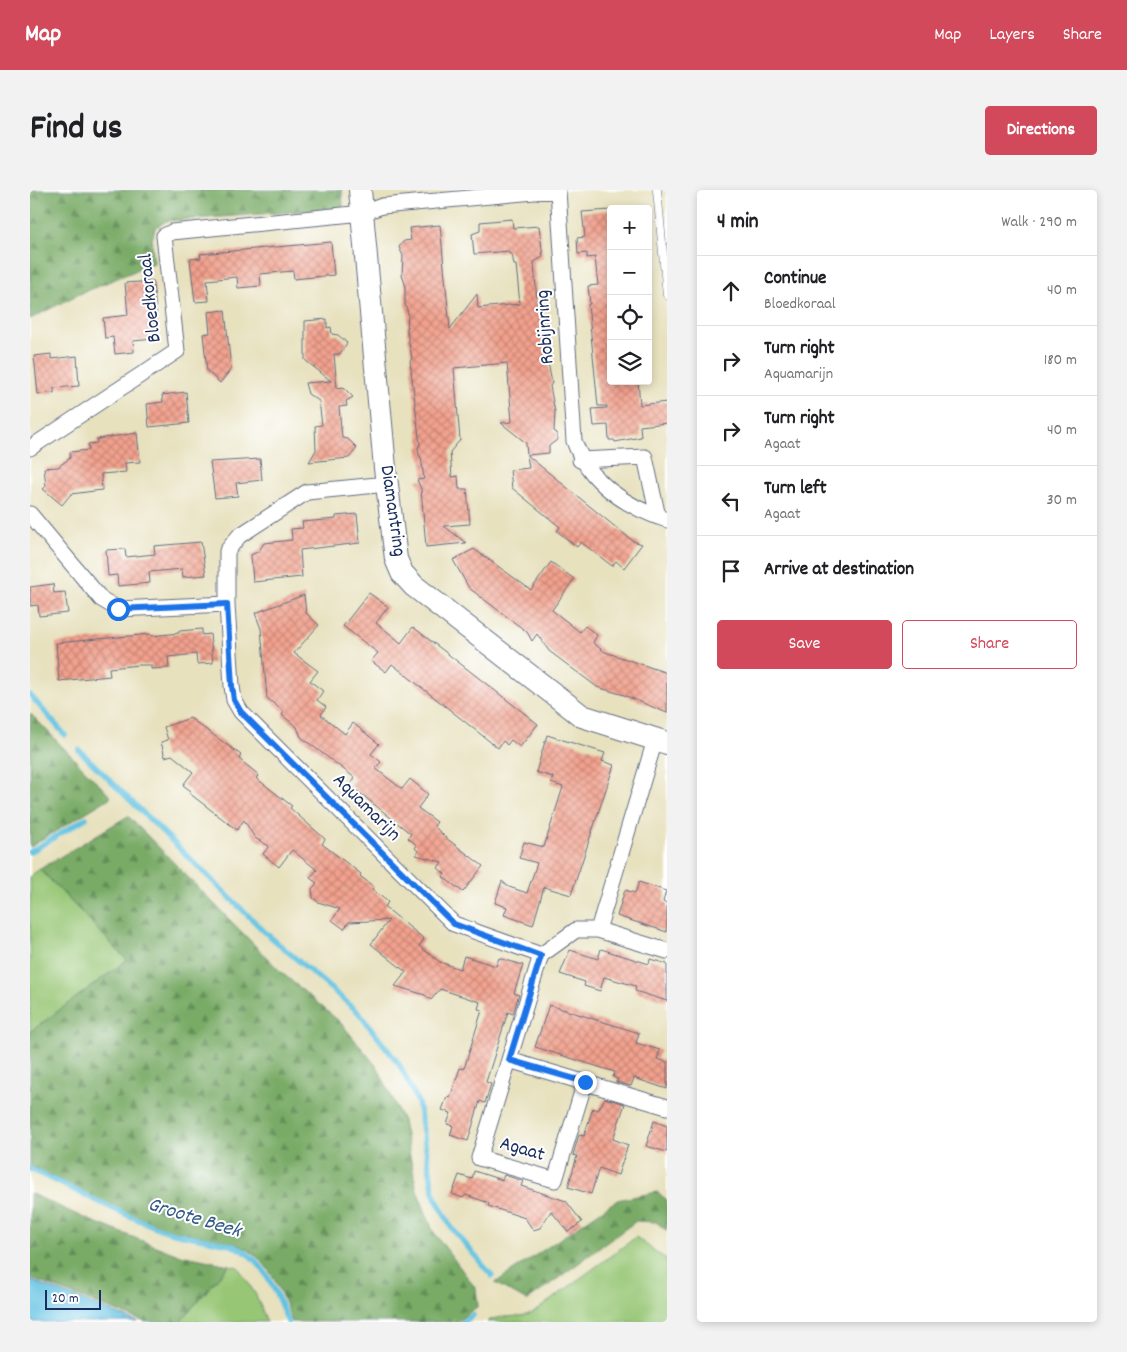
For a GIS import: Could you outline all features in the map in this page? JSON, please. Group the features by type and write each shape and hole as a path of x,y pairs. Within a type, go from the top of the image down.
{"street":[{"name":"Diamantring","path":"360,190 387,484 396,559 402,573 414,586 582,716 661,742"},
{"path":"363,213 382,206 557,190"},
{"name":"Robijnring","path":"557,190 574,441 580,460 611,493 663,519"},
{"name":"Bloedkoraal","path":"30,448 177,351 164,236 172,232 363,213"},
{"name":"Robijnring","path":"580,460 645,457 663,519"},
{"name":"Aquamarijn","path":"387,484 307,492 238,536 227,551 227,604 234,700 241,712 454,924 541,956"},
{"path":"30,514 100,599 118,609 227,604"},
{"path":"598,930 661,742"},
{"path":"541,956 576,930 598,930 667,951"},
{"name":"Agaat","path":"541,956 479,1158 555,1180 585,1082"},
{"path":"509,1060 667,1107"}],"lane":[{"path":"657,190 667,295"}],"green space":[{"path":"30,190 342,190 343,208 166,221 155,228 152,240 154,263 77,295 30,319"},
{"path":"30,713 111,797 30,847"},
{"path":"128,816 281,972 340,1022 378,1068 403,1121 417,1190 433,1231 476,1289 478,1306 457,1322 292,1322 281,1293 271,1274 250,1251 232,1243 172,1230 145,1221 30,1166 30,1032 127,960 40,869"},
{"path":"40,869 127,960 30,1032 30,876"},
{"path":"657,1192 667,1200 667,1231 656,1222 636,1221 527,1301 495,1283 617,1200"},
{"path":"30,1193 84,1218 176,1254 229,1265 180,1322 145,1322 30,1278"},
{"path":"636,1237 667,1260 667,1322 487,1322 496,1318 533,1313"},
{"path":"229,1265 238,1267 256,1295 267,1322 180,1322"}],"water":[{"path":"30,1280 138,1322 30,1322"}],"building":[{"path":"607,210 607,385 638,385 640,405 667,402 667,423 640,426 641,437 615,442 614,440 609,440 608,425 594,426 592,409 607,408 607,406 598,406 588,304 590,304 588,286 598,285 595,257 587,258 587,253 578,254 577,238 585,237 582,212"},
{"path":"512,219 513,228 539,226 543,257 534,262 538,315 546,319 546,346 549,348 549,355 547,357 555,412 554,431 557,433 557,440 549,446 549,453 527,455 526,443 501,423 512,422 507,363 454,368 460,440 450,452 452,477 458,476 459,489 467,489 470,524 444,526 466,543 426,547 421,489 417,480 424,479 418,448 420,445 410,361 412,358 407,332 408,313 405,304 405,284 402,275 403,256 399,247 404,241 411,240 409,228 440,225 450,329 477,294 478,308 520,304 516,265 514,265 512,254 509,254 509,251 474,254 472,234 480,231 480,222"},
{"path":"331,242 334,275 294,279 293,271 260,274 261,286 238,288 237,277 207,280 209,301 195,302 190,259 201,258 200,254"},
{"path":"153,281 158,333 154,333 154,339 133,341 134,352 115,354 113,337 105,338 103,318 128,315 125,283"},
{"path":"225,310 231,369 220,383 207,371 203,334 210,333 208,312"},
{"path":"327,319 327,328 331,327 332,334 338,335 347,343 340,354 334,354 337,388 343,387 353,397 346,401 347,406 339,407 342,438 348,439 357,448 349,458 309,462 316,450 315,426 322,425 319,401 308,394 305,383 331,381 305,360 305,321"},
{"path":"51,354 51,359 77,356 79,386 54,388 54,393 38,394 34,356"},
{"path":"186,392 189,423 149,427 147,404 163,402 162,395"},
{"path":"137,433 140,462 125,463 126,472 101,474 102,490 71,494 62,505 43,489 46,486 44,468 58,467 70,458 70,452 89,450 88,444 97,443 97,439"},
{"path":"527,455 633,541 642,544 624,568 616,561 612,566 581,542 577,547 557,531 560,527 512,488 510,470 529,468"},
{"path":"260,459 262,480 236,483 238,496 215,498 210,462"},
{"path":"357,514 360,543 300,550 302,577 253,582 251,555 259,551 264,543 292,540 291,529 303,528 302,522 336,519 336,516"},
{"path":"201,542 206,575 183,577 182,569 149,572 150,583 118,586 117,575 108,576 106,550 125,549 126,557 155,554 154,546"},
{"path":"474,549 531,590 551,562 574,579 552,610 580,632 585,626 597,635 593,643 605,652 667,673 667,713 624,695 597,687 549,651 537,634 532,641 527,632 469,588 453,560"},
{"path":"53,584 54,593 65,592 68,613 39,616 38,605 30,606 30,587"},
{"path":"369,593 388,607 376,623 401,643 413,627 538,724 520,747 511,740 507,745 503,741 498,748 392,664 386,672 371,661 378,653 343,626"},
{"path":"304,595 306,613 319,625 294,653 318,671 310,681 323,691 317,700 326,707 321,715 345,734 353,723 379,744 371,754 381,762 375,768 402,789 410,779 428,794 418,808 437,822 434,826 446,838 483,866 463,892 443,877 445,874 438,868 442,862 416,855 418,851 415,848 417,845 408,838 411,834 350,785 355,778 301,737 297,727 282,715 284,712 267,698 261,629 255,613"},
{"path":"202,629 202,635 210,634 213,663 197,664 196,654 168,657 169,668 151,669 151,665 139,665 109,668 110,676 59,681 56,643 150,634 151,636"},
{"path":"190,718 241,755 239,759 259,775 256,778 292,806 290,808 325,839 322,844 361,874 360,876 374,887 372,889 388,902 385,907 424,939 419,946 440,962 460,969 464,956 496,966 499,958 523,965 514,993 519,995 513,1014 508,1012 486,1082 491,1084 485,1103 480,1101 468,1141 450,1135 453,1126 447,1124 451,1113 442,1110 447,1097 450,1098 460,1068 464,1069 482,1010 478,1009 480,1002 440,989 431,1000 425,995 395,986 406,972 371,944 389,920 349,922 344,929 332,920 340,909 318,902 313,898 312,889 317,883 310,878 317,870 292,850 279,867 263,854 269,846 255,838 244,820 237,830 189,793 191,791 183,785 193,772 172,755 165,757 161,742 168,740 164,727"},
{"path":"547,735 605,753 602,761 614,765 571,895 544,887 533,925 504,915 507,907 495,903 502,881 509,887 527,893 537,863 519,858 524,842 544,847 563,787 551,783 553,777 536,772"},
{"path":"639,882 666,891 663,902 667,903 667,932 617,916 625,890 635,893"},
{"path":"601,949 649,964 650,959 667,964 667,1001 635,991 636,986 604,977 600,991 584,986 585,982 560,974 570,950 598,959"},
{"path":"549,1005 639,1033 636,1043 660,1050 657,1059 667,1062 667,1089 634,1078 631,1086 616,1082 618,1079 613,1077 615,1072 535,1047"},
{"path":"605,1098 625,1104 613,1139 628,1145 618,1175 599,1168 591,1194 568,1187 577,1156 573,1155 579,1135 584,1136 593,1108 598,1110"},
{"path":"654,1121 667,1126 667,1152 646,1146"},
{"path":"474,1171 502,1180 504,1175 523,1181 521,1186 566,1201 582,1222 568,1232 551,1211 540,1228 533,1230 525,1218 488,1206 489,1203 466,1195 463,1198 452,1194 459,1175 472,1179"}],"waterway":[{"path":"30,695 65,735"},
{"path":"79,750 266,933 358,1012 399,1064 418,1102 434,1195 451,1227 492,1276"},
{"path":"30,852 86,818"},
{"name":"Groote Beek","path":"30,1169 109,1207 168,1232 237,1247 260,1266 276,1293 288,1322"},
{"path":"463,1322 473,1315"}],"route":[{"path":"118,609 227,604 232,686 234,700 241,712 454,924 541,956 509,1060 585,1082"}]}
